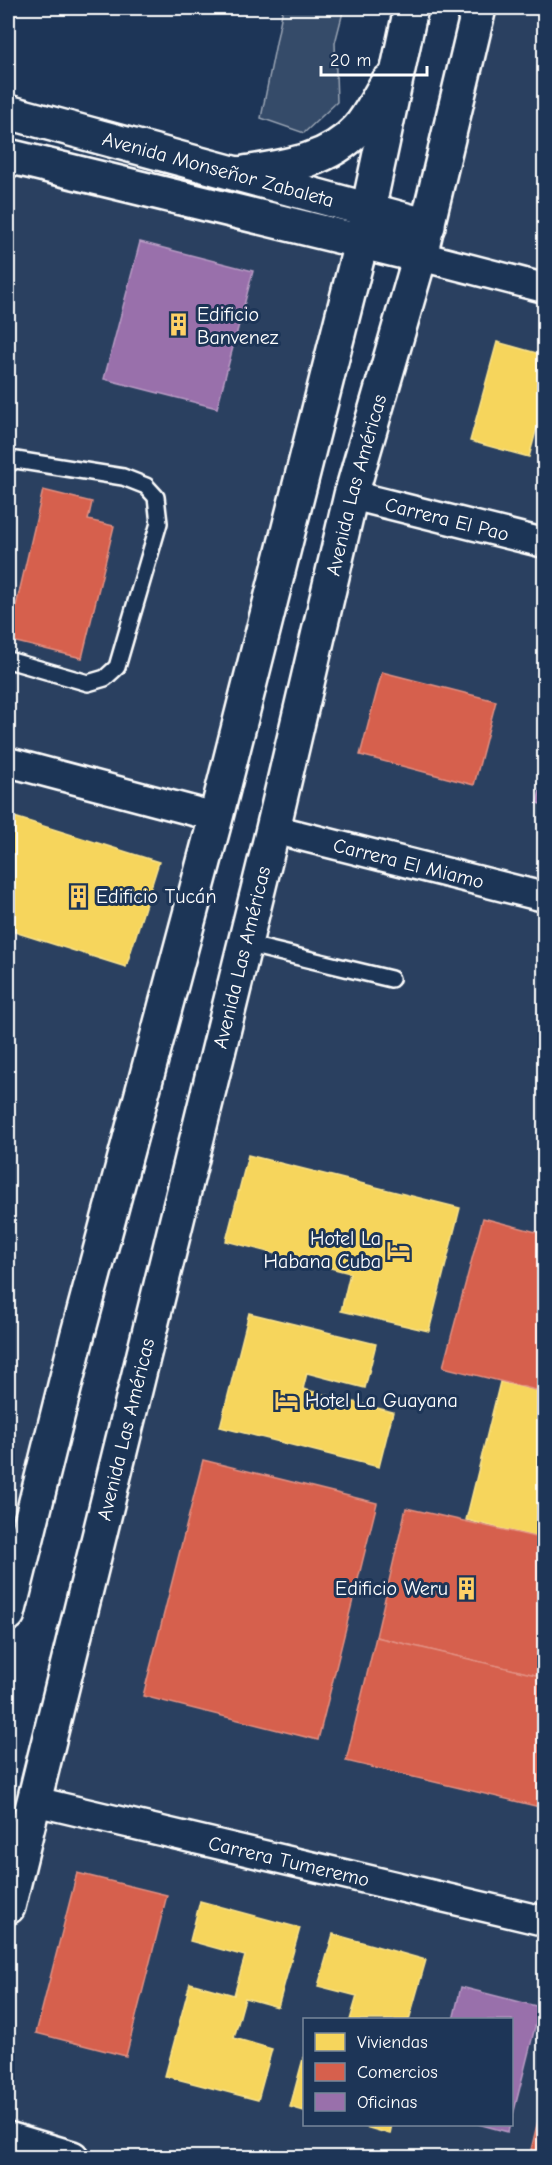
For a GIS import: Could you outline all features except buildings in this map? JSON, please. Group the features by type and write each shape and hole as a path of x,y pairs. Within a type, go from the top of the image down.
{"main road":[{"path":"8,1614 77,1337 216,817 361,243 411,8"},
{"name":"Avenida Las Américas","path":"8,1907 245,944 351,495 424,241 479,8"},
{"path":"238,174 290,166 316,158 339,147 358,128 399,66"},
{"name":"Avenida Monseñor Zabaleta","path":"8,112 369,209 424,241"},
{"name":"Avenida Monseñor Zabaleta","path":"8,156 361,243 424,241"},
{"path":"8,2139 72,2157"}],"street":[{"path":"424,241 544,288"},
{"name":"Carrera El Pao","path":"351,495 544,543"},
{"path":"8,762 216,817"},
{"name":"Carrera El Miamo","path":"273,828 544,897"},
{"name":"Carrera Tumeremo","path":"34,1801 544,1921"}],"lane":[{"path":"8,464 16,460 123,477 146,486 156,497 159,523 117,668 105,678 88,683 8,660"},
{"path":"245,944 391,979"}],"shaded area":[{"path":"283,8 344,8 335,43 337,102 304,133 261,118"},
{"path":"479,8 544,8 544,2157 72,2158 8,2139 8,1907"},
{"path":"8,156 361,243 8,1629"}],"place":[{"name":"Edificio Banvenez","path":"179,325"},
{"name":"Edificio Tucán","path":"78,896"},
{"name":"Hotel La Habana Cuba","path":"399,1250"},
{"name":"Hotel La Guayana","path":"287,1400"},
{"name":"Edificio Weru","path":"466,1588"}]}
